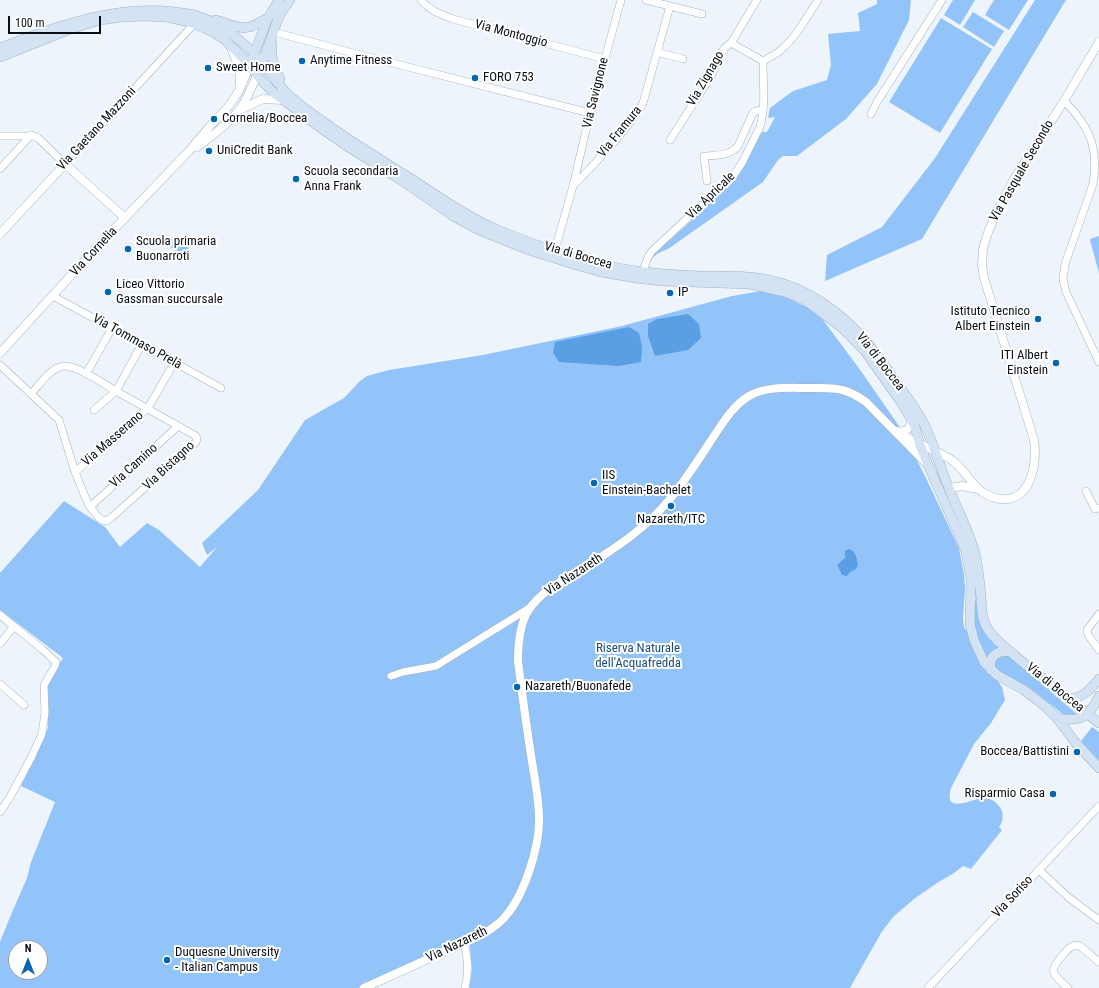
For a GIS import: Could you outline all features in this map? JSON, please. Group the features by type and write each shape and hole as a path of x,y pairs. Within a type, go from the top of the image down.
{"main road":[{"path":"250,65 268,18 279,0"},
{"path":"257,75 282,12 290,0"},
{"name":"Via di Boccea","path":"0,48 70,22 112,11 162,9 180,12 198,20 230,45 250,65 270,90 286,98 471,217 511,235 555,250 643,276 687,275 754,277 771,280 790,286 814,297 849,324 870,346 921,418 974,550 982,613 984,623 988,630 994,638 1099,723"},
{"name":"Via di Boccea","path":"0,57 68,30 100,20 133,16 155,16 215,23 254,54 286,98 340,142 401,180 465,223 479,230 518,246 601,272 643,276 677,282 749,284 781,291 806,301 836,323 857,343 876,366 912,420 929,467 966,552 971,579 969,616 971,628 974,640 986,664 991,670 1002,678 1024,690 1046,707 1099,768"},
{"path":"198,20 221,21 246,28 268,18"},
{"path":"274,32 271,48 272,60 286,98"},
{"path":"991,670 990,661 994,655 1001,652 1011,652"},
{"path":"1068,699 1077,698 1083,695 1099,679"},
{"path":"1057,718 1070,720 1080,718 1095,704 1099,696"}],"street":[{"name":"Via Montoggio","path":"421,0 431,9 453,19 605,59"},
{"name":"Via Savignone","path":"573,186 590,113 620,0"},
{"path":"646,0 702,14"},
{"name":"Via Zignago","path":"670,140 711,76 720,53 731,43 757,0"},
{"path":"731,43 763,62 778,53 795,36 818,0"},
{"path":"871,114 877,102 942,0"},
{"name":"Via Framura","path":"573,186 588,172 639,112 658,52 670,6"},
{"name":"Via Gaetano Mazzoni","path":"0,234 198,20"},
{"path":"274,32 590,113"},
{"name":"Via Pasquale Secondo","path":"949,488 962,486 978,489 998,499 1005,499 1022,493 1030,480 1034,466 1034,440 984,278 982,260 986,238 1013,181 1064,101 1099,42"},
{"path":"230,45 239,67 240,88"},
{"path":"658,52 683,59"},
{"name":"Via Apricale","path":"643,276 647,257 652,250 737,172 760,127 764,110 763,62"},
{"name":"Via Cornelia","path":"0,353 231,104 250,65"},
{"name":"Via Cornelia","path":"189,151 215,134 239,110 250,92 257,75"},
{"path":"239,110 263,99 286,98"},
{"path":"1064,101 1080,118 1089,132 1095,149 1096,167 1093,184 1065,264 1063,279 1066,292 1099,362"},
{"name":"Via Apricale","path":"707,181 704,156 730,154 734,151 738,146 753,113 764,110"},
{"path":"0,136 31,136 38,138 125,218"},
{"path":"0,169 31,136"},
{"path":"555,250 573,186"},
{"name":"Via Tommaso Prelà","path":"53,296 221,388"},
{"path":"86,374 112,328"},
{"path":"94,410 116,391 142,344"},
{"name":"Via Masserano","path":"75,472 148,408 174,363"},
{"name":"Via Bistagno","path":"0,365 60,422 75,472 90,507 104,521 109,519 130,502 196,441 197,437 148,408 71,367 63,366 50,373 31,394"},
{"name":"Via Nazareth","path":"364,988 481,935 496,926 509,913 525,882 537,844 539,822 518,655 519,640 527,614 539,598 552,588 623,543 646,525 672,497 721,426 744,400 752,395 766,390 779,389 825,388 840,389 852,393 863,400 929,467"},
{"path":"893,430 900,432 905,431 909,428 912,420"},
{"name":"Via Camino","path":"90,507 178,426"},
{"name":"Via Nazareth","path":"893,430 935,451"},
{"name":"Via Pasquale Secondo","path":"935,451 951,459 966,473 978,489"},
{"path":"1086,491 1095,510 1098,511"},
{"path":"392,676 403,672 436,666 532,607"},
{"path":"1099,614 1087,630 1088,635 1099,650"},
{"path":"0,615 56,661 44,684 45,720 42,734 31,758 10,797 0,812"},
{"path":"1,643 14,626"},
{"path":"0,684 24,705"},
{"name":"Via Soriso","path":"928,988 1099,806"},
{"path":"1039,870 1064,893 1099,920"},
{"path":"464,943 468,965 468,986"},
{"path":"1068,988 1056,976 1053,969 1056,962 1072,946 1080,946 1099,962"}],"green space":[{"path":"877,0 911,0 909,20 877,84 846,119 797,156 783,156 778,160 763,182 668,249 656,255 648,265 652,256 702,211 741,171 762,132 767,132 775,117 768,118 770,108 793,91 827,80 831,65 828,34 860,31 858,13 877,4"},
{"path":"953,0 975,0 960,25 944,15"},
{"path":"994,0 1028,0 1009,30 985,15"},
{"path":"1035,0 1066,0 922,239 825,281 827,255 882,227 935,158"},
{"path":"973,12 1004,31 994,47 963,27"},
{"path":"941,18 992,49 940,133 889,102"},
{"path":"1099,236 1099,273 1090,239"},
{"path":"172,238 189,247 185,255 168,246"},
{"name":"Riserva Naturale dell'Acquafredda","path":"761,291 788,298 810,309 823,320 861,371 901,429 959,548 965,588 963,619 964,627 982,666 998,681 1002,687 1005,700 991,723 974,744 951,788 951,802 955,804 986,798 998,805 1003,814 999,827 1002,830 971,869 963,866 914,899 893,917 881,933 850,988 469,988 472,969 469,938 358,988 0,988 0,942 27,878 31,862 55,802 21,786 48,728 46,685 63,658 0,610 0,573 64,501 105,527 120,547 147,523 159,530 200,567 217,547 207,555 202,543 258,490 305,420 344,398 360,381 367,376 389,370 483,355 622,326 732,296"},
{"path":"976,599 983,628 990,639 1001,650 988,660 980,646 975,631 974,607"},
{"path":"1006,655 1078,715 1064,715 1030,688 996,670 993,661 997,657"},
{"path":"1092,727 1099,732 1099,761 1081,741"}],"shaded area":[{"path":"688,314 699,324 701,338 688,350 655,356 648,336 648,324 657,319"},
{"path":"629,327 639,333 642,347 641,362 619,366 559,362 553,353 555,342"},
{"path":"849,549 855,553 858,565 855,570 850,572 847,576 842,575 838,564 845,558 845,551"}],"place":[{"name":"Anytime Fitness","path":"302,61"},
{"name":"Sweet Home","path":"208,68"},
{"name":"FORO 753","path":"475,78"},
{"name":"Cornelia/Boccea","path":"214,119"},
{"name":"UniCredit Bank","path":"209,151"},
{"name":"Scuola secondaria Anna Frank","path":"296,179"},
{"name":"Scuola primaria Buonarroti","path":"128,249"},
{"name":"Liceo Vittorio Gassman succursale","path":"108,292"},
{"name":"IP","path":"670,293"},
{"name":"Istituto Tecnico Albert Einstein","path":"1038,319"},
{"name":"ITI Albert Einstein","path":"1056,363"},
{"name":"IIS Einstein-Bachelet","path":"594,483"},
{"name":"Nazareth/ITC","path":"671,506"},
{"name":"Nazareth/Buonafede","path":"517,687"},
{"name":"Boccea/Battistini","path":"1077,752"},
{"name":"Risparmio Casa","path":"1053,794"},
{"name":"Duquesne University - Italian Campus","path":"167,960"}]}
